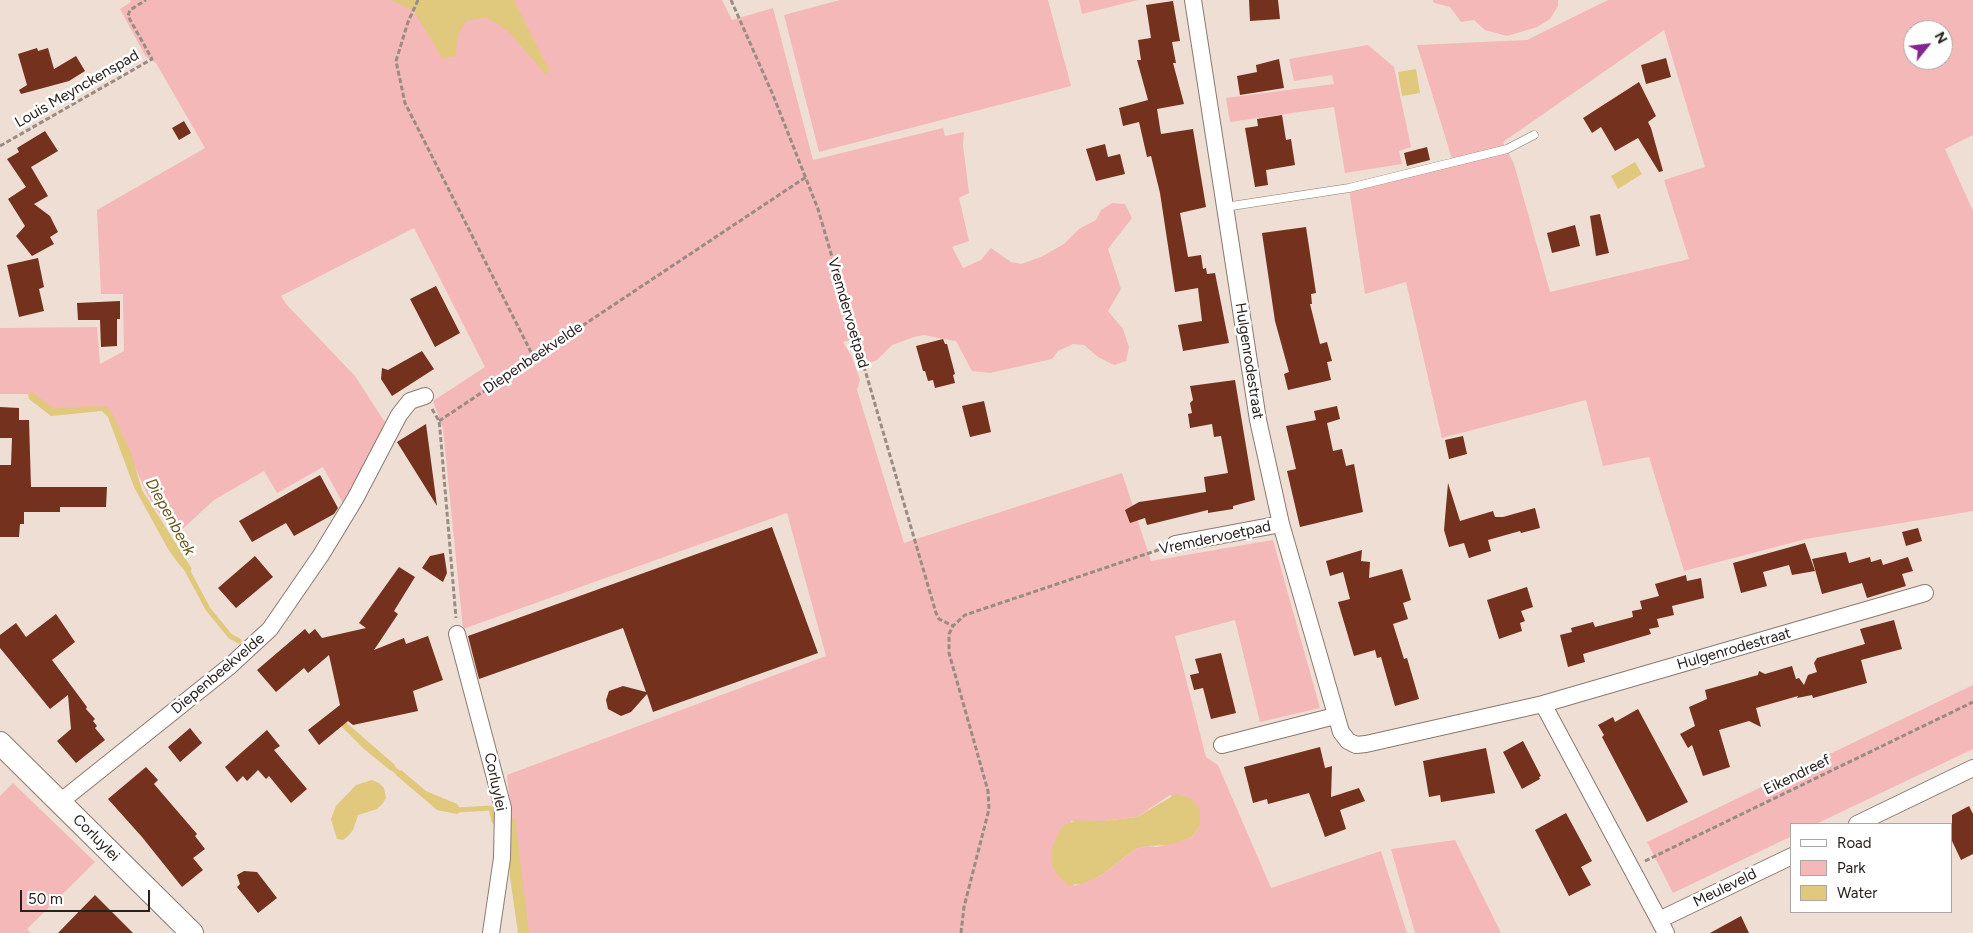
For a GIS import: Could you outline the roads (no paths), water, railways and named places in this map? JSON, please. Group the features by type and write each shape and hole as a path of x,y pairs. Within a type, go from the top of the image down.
{"street":[{"name":"Hulgenrodestraat","path":"1194,0 1258,420 1281,524 1335,716 1348,741 1356,745 1366,744 1543,704 1925,593"},
{"name":"Diepenbeekvelde","path":"60,802 230,666 270,629 300,587 355,499 399,415 410,401 425,396"},
{"name":"Vremdervoetpad","path":"1175,544 1281,524"},
{"name":"Corluylei","path":"457,634 503,808 502,858 491,933"},
{"path":"1543,704 1663,927"},
{"path":"1222,745 1335,716"},
{"name":"Corluylei","path":"0,743 192,933"},
{"path":"1859,823 1973,768"},
{"name":"Meuleveld","path":"1663,927 1790,857"}],"lane":[{"path":"1225,207 1349,188 1507,149 1534,135"}],"water":[{"path":"391,0 514,0 550,72 545,74 508,31 486,17 466,21 458,35 456,56 442,58 414,11"},
{"path":"1416,69 1420,93 1402,96 1398,72"},
{"path":"1635,162 1642,174 1618,189 1611,176"},
{"path":"32,392 53,408 107,407 112,413 131,452 142,490 192,569 189,572 187,573 168,549 134,487 108,417 102,411 51,416 29,399 28,394"},
{"path":"341,718 395,765 391,771 364,749 337,722"},
{"path":"401,770 426,791 457,804 462,811 457,814 437,810 396,775"},
{"path":"372,780 384,788 386,798 377,809 358,815 353,830 348,836 343,840 337,839 331,819 336,806 356,785"},
{"path":"1176,794 1190,798 1198,806 1200,826 1191,838 1168,845 1147,846 1135,849 1100,876 1082,884 1067,885 1057,874 1052,865 1052,850 1057,835 1064,825 1077,820 1103,821 1137,817"},
{"path":"515,818 529,933 518,933 510,877 508,819"}],"waterway":[{"name":"Diepenbeek","path":"186,568 208,609 230,636 239,641"},
{"name":"Diepenbeek","path":"388,764 402,776"},
{"name":"Diepenbeek","path":"457,810 491,808 494,821"}]}
